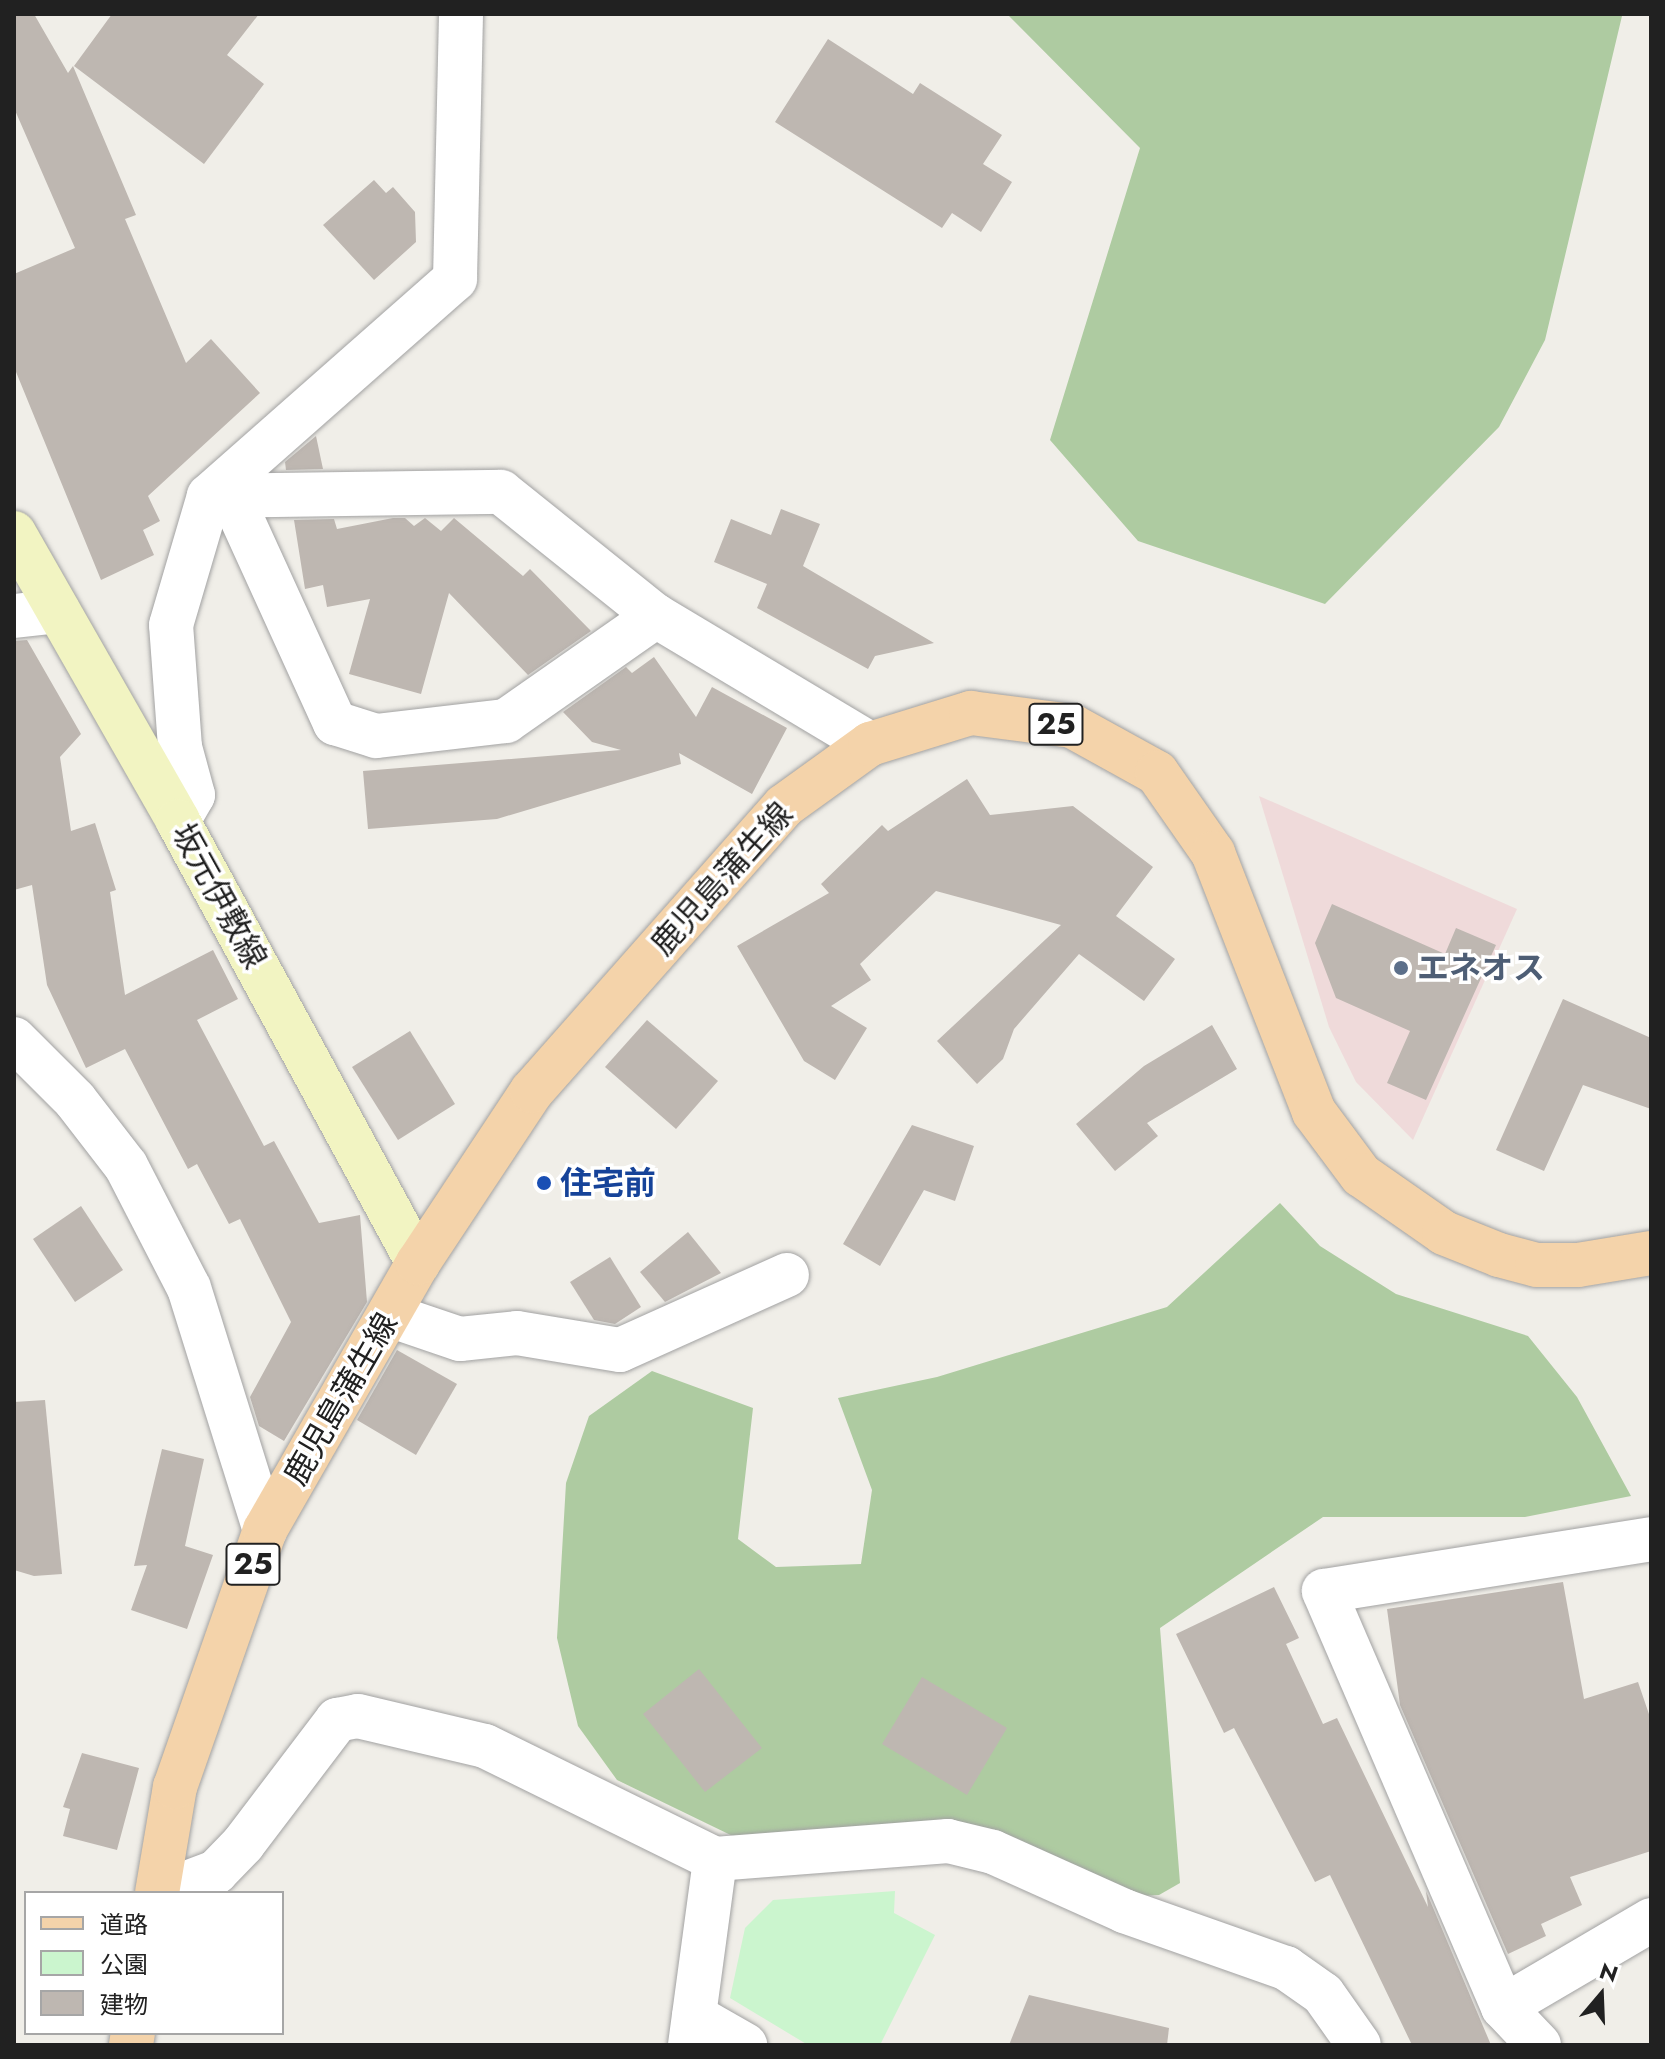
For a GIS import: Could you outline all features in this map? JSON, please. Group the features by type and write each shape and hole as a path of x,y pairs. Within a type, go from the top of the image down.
{"main road":[{"name":"坂元伊敷線","path":"14,533 178,821 418,1263"},
{"name":"鹿児島蒲生線","path":"159,1891 175,1787 265,1530 418,1263 532,1091 784,806 870,744 971,713 1072,726 1157,773 1213,853 1314,1112 1361,1175 1444,1233 1512,1258 1578,1265 1651,1253"}],"street":[{"path":"178,821 193,795 180,747 171,625 220,496 455,279 461,14"},
{"path":"220,496 501,492 656,616 870,744"},
{"path":"220,496 335,723 376,736 506,721 656,616"},
{"path":"14,616 58,611"},
{"path":"14,1039 75,1100 126,1166 189,1288 265,1530"},
{"path":"389,1315 460,1339 517,1333 620,1350 787,1275"},
{"path":"1539,2045 1503,2007 1324,1591 1651,1539"},
{"path":"164,1891 216,1872 243,1844 337,1720 358,1716 485,1746 715,1859 948,1841 993,1852 1124,1911 1286,1968 1323,1994 1359,2045"},
{"path":"715,1859 692,2030 745,2045"},
{"path":"1503,2007 1651,1920"}],"shaded area":[{"name":"エネオス","path":"1259,796 1517,909 1413,1140 1356,1082 1329,1027"}],"green space":[{"path":"1007,14 1622,16 1545,340 1499,427 1325,604 1138,541 1050,440 1140,148"},
{"path":"1280,1203 1320,1246 1396,1294 1528,1336 1577,1397 1631,1496 1525,1517 1323,1517 1160,1628 1180,1883 1159,1895 1121,1897 1029,1851 743,1841 617,1780 578,1726 557,1638 566,1483 589,1416 652,1371 753,1408 738,1539 776,1567 861,1564 872,1490 838,1398 937,1377 1167,1307"},
{"path":"895,1891 894,1913 935,1935 880,2045 808,2045 730,1998 745,1928 773,1900"}],"building":[{"path":"14,14 34,14 68,73 73,66 136,215 125,219 186,363 211,339 260,393 148,496 160,521 143,530 154,555 101,580 14,367 14,274 75,248 14,108"},
{"path":"112,14 259,14 227,55 264,84 204,164 74,66"},
{"path":"828,39 913,94 920,83 1002,135 983,164 1012,182 981,232 952,213 942,228 775,122"},
{"path":"374,180 386,193 393,187 415,212 416,242 374,280 323,225"},
{"path":"316,436 323,469 286,470 285,462"},
{"path":"781,509 820,524 803,566 934,643 875,656 868,669 757,608 767,584 714,562 731,519 771,535"},
{"path":"405,518 414,526 425,518 441,531 454,518 523,576 530,569 591,631 528,675 449,593 421,694 349,674 370,599 327,607 323,585 305,589 294,520 334,519 337,529"},
{"path":"27,640 81,734 60,757 71,831 95,823 116,890 110,892 125,995 213,950 238,999 197,1020 264,1146 274,1141 319,1223 360,1215 367,1302 284,1441 259,1426 250,1397 291,1322 240,1219 229,1224 197,1164 188,1169 125,1049 86,1068 47,985 32,885 14,890 14,641"},
{"path":"654,657 696,717 712,687 787,728 752,794 679,753 681,764 497,819 368,829 363,771 621,750 592,742 563,712 626,667 632,673"},
{"path":"967,779 990,815 1073,806 1153,867 1116,916 1175,959 1144,1001 1079,954 1014,1029 1003,1059 977,1084 937,1041 1061,925 936,891 860,964 871,980 831,1006 867,1028 835,1080 804,1061 737,946 829,893 821,884 882,825 888,831"},
{"path":"1332,904 1445,954 1456,928 1496,945 1426,1100 1387,1083 1410,1031 1336,998 1315,943"},
{"path":"1563,999 1651,1038 1651,1109 1583,1085 1544,1171 1496,1150"},
{"path":"647,1020 718,1081 676,1129 605,1067"},
{"path":"1212,1025 1237,1069 1147,1123 1158,1136 1115,1171 1076,1124 1144,1066"},
{"path":"410,1031 455,1104 398,1140 352,1067"},
{"path":"912,1125 974,1146 955,1201 924,1190 880,1266 843,1244"},
{"path":"81,1206 123,1270 75,1302 33,1239"},
{"path":"688,1232 721,1273 665,1302 640,1272"},
{"path":"610,1257 641,1307 615,1324 594,1320 570,1282"},
{"path":"397,1350 457,1384 416,1455 357,1420"},
{"path":"45,1400 62,1574 34,1576 14,1570 14,1402"},
{"path":"162,1449 204,1459 185,1546 213,1555 187,1629 131,1610 147,1565 134,1566"},
{"path":"1563,1582 1584,1699 1638,1682 1651,1720 1651,1851 1570,1877 1582,1905 1541,1924 1546,1936 1508,1954 1400,1705 1387,1609"},
{"path":"1274,1587 1299,1638 1286,1644 1323,1724 1337,1718 1428,1907 1426,1891 1491,2045 1412,2045 1330,1875 1315,1882 1234,1728 1224,1733 1176,1634"},
{"path":"699,1669 762,1748 705,1792 643,1714"},
{"path":"922,1677 1007,1728 967,1795 882,1744"},
{"path":"82,1753 139,1768 117,1850 63,1836 70,1809 63,1807"},
{"path":"1029,1995 1169,2028 1167,2045 1009,2045"}],"place":[{"name":"エネオス","path":"1401,968"},
{"name":"住宅前","path":"544,1183"}]}
